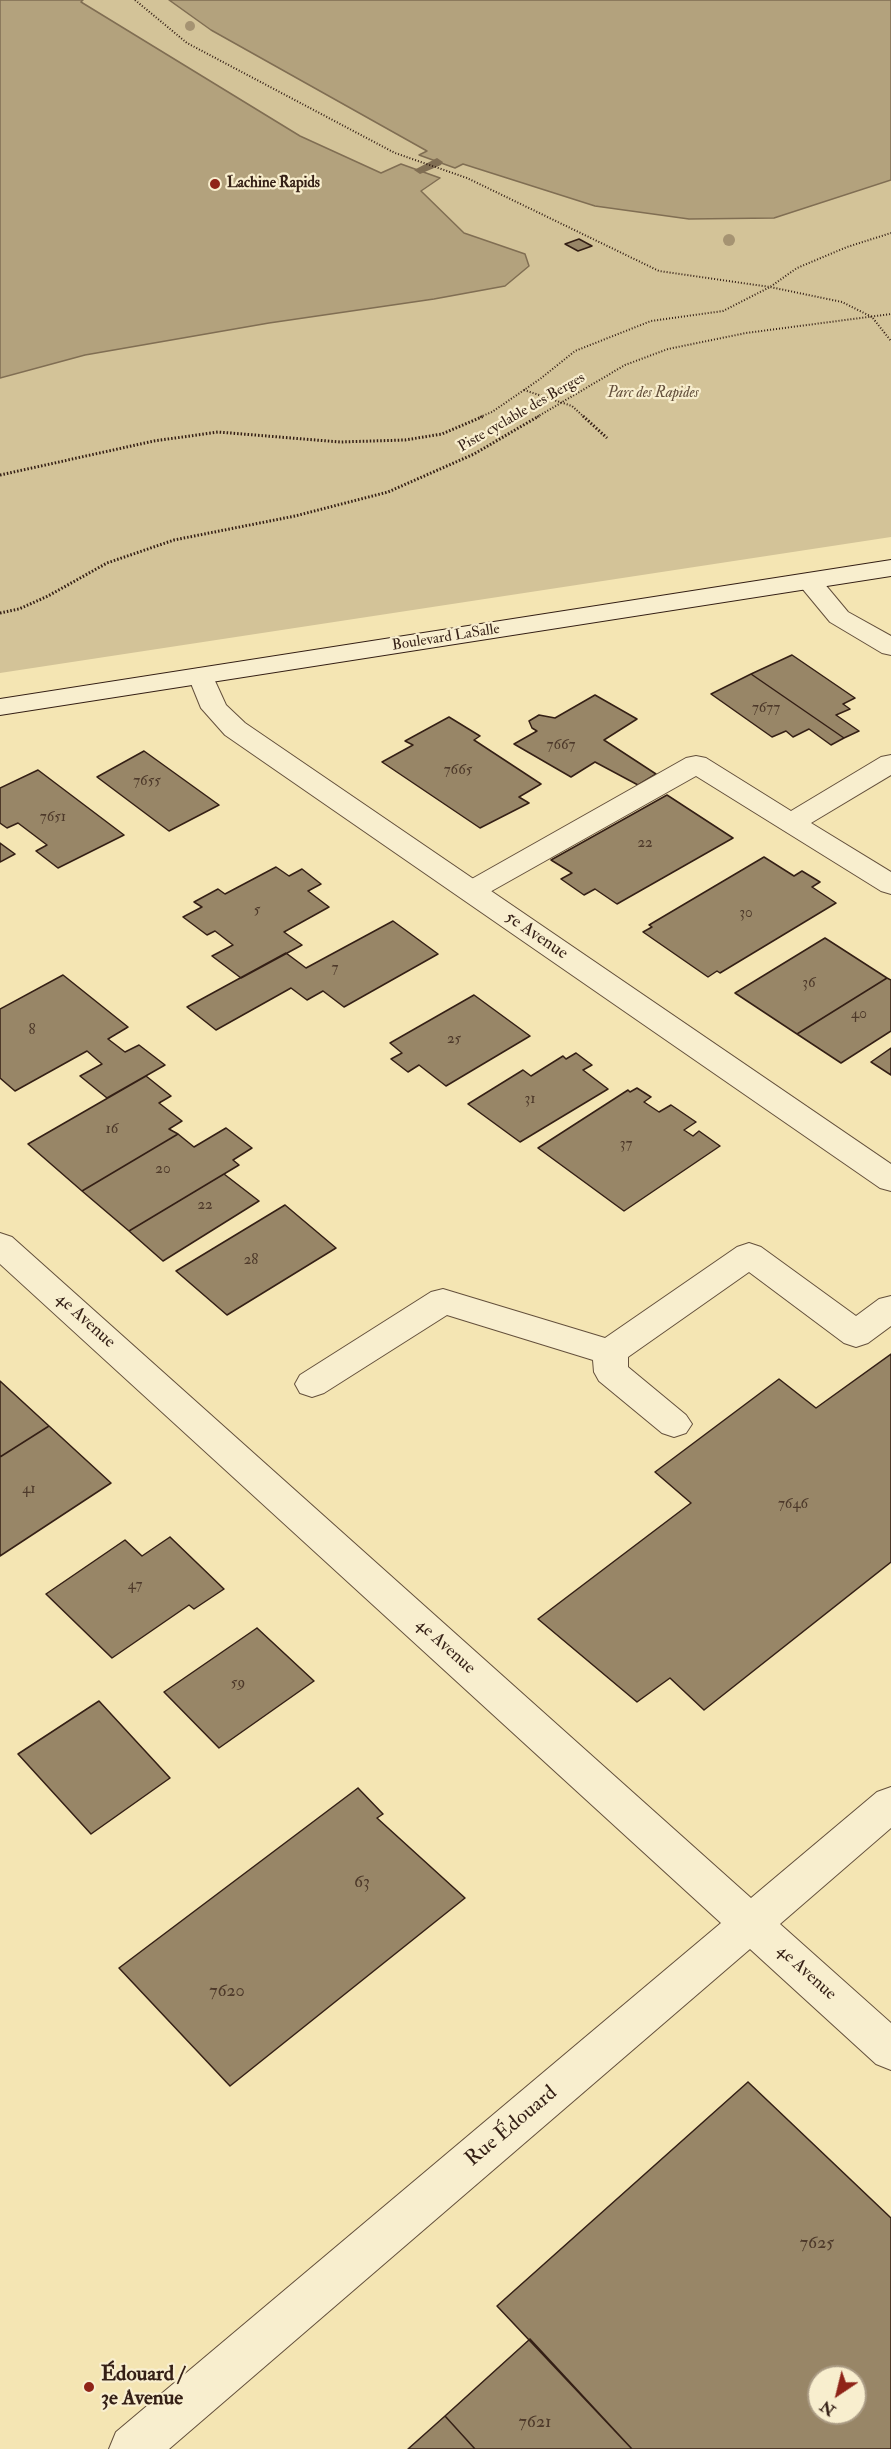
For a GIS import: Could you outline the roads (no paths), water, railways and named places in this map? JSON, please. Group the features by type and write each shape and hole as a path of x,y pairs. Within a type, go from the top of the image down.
{"street":[{"name":"Boulevard LaSalle","path":"0,707 891,568"},
{"path":"809,581 838,617 891,647"},
{"name":"5e Avenue","path":"201,676 214,708 227,723 891,1180"},
{"path":"791,823 891,763"},
{"path":"471,891 696,764 891,885"},
{"name":"4e Avenue","path":"0,1245 891,2050"},
{"path":"610,1352 749,1255 856,1334 891,1308"},
{"path":"312,1384 443,1301 610,1352"},
{"path":"610,1352 611,1371 674,1424"},
{"name":"Rue Édouard","path":"133,2449 891,1804"}],"waterway":[{"path":"420,170 437,162"}],"place":[{"name":"Lachine Rapids","path":"215,184"},
{"name":"Édouard / 3e Avenue","path":"89,2387"}],"park label":[{"name":"Parc des Rapides","path":"653,394"}]}
